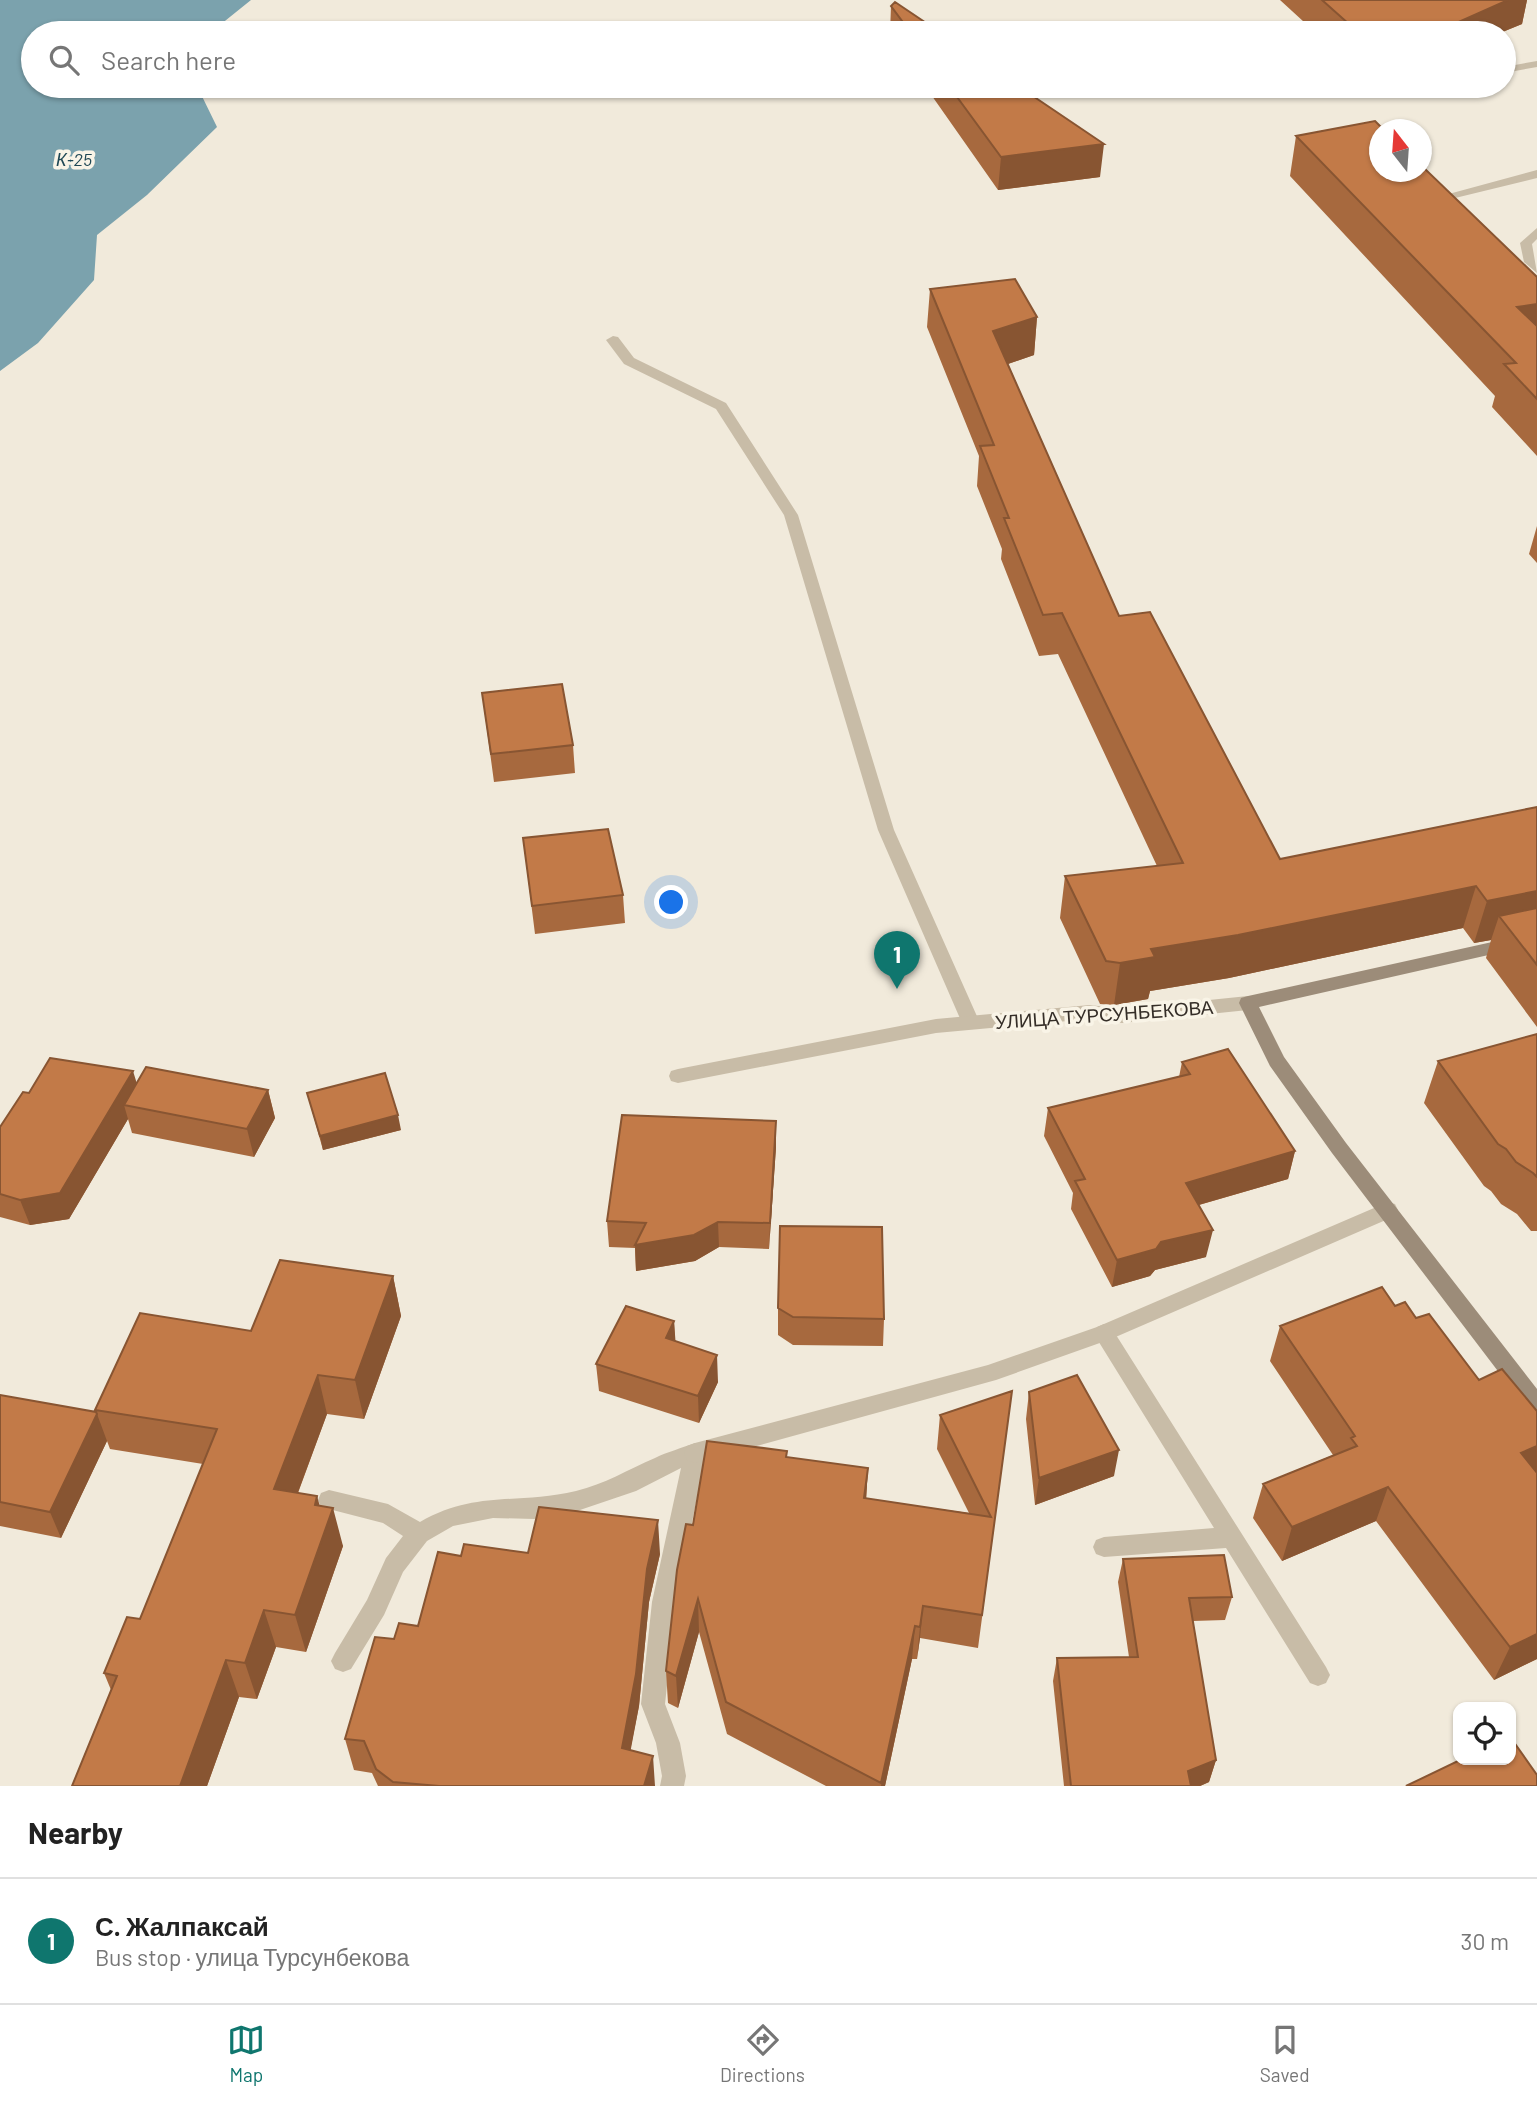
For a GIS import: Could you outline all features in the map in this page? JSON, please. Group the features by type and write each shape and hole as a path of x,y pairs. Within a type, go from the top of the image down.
{"street":[{"path":"1516,68 1537,64"},
{"path":"1451,195 1537,174"},
{"path":"1537,232 1526,243 1530,262 1537,269"},
{"path":"613,340 629,361 721,406 791,515 886,830 971,1023"},
{"path":"1537,938 1248,1003 1277,1061 1537,1405"},
{"name":"УЛИЦА ТУРСУНБЕКОВА","path":"678,1076 936,1026 1090,1012 1122,1016 1248,1003"},
{"path":"343,1661 376,1607 394,1564 419,1534 449,1517 493,1508 534,1509 577,1501 628,1484 662,1465 695,1453 988,1374 1104,1333 1388,1210"},
{"path":"1104,1333 1318,1675"},
{"path":"672,1786 674,1776 668,1743 653,1704 664,1602 695,1453"},
{"path":"329,1500 388,1514 419,1534"},
{"path":"1104,1547 1232,1536"}],"water":[{"name":"К-25","path":"0,0 251,0 225,21 21,21 21,98 203,98 217,127 147,195 97,235 94,280 38,343 0,371"}],"building":[{"path":"1322,0 1508,0 1461,21 1346,21"},
{"path":"895,2 923,21 902,21 891,6"},
{"path":"958,98 1036,98 1104,144 1001,157"},
{"path":"1369,122 1369,182 1432,182 1432,176 1537,277 1537,304 1517,307 1537,326 1537,399 1504,364 1516,363 1296,136"},
{"path":"1015,279 1037,317 993,331 1119,616 1150,612 1280,859 1537,807 1537,891 1487,901 1476,886 1238,935 1151,949 1155,957 1120,963 1106,961 1065,876 1183,863 1062,613 1043,615 1004,518 1009,518 980,446 994,445 930,289"},
{"path":"562,684 573,745 491,754 482,693"},
{"path":"608,829 623,895 532,906 523,838"},
{"path":"1537,908 1537,965 1499,916"},
{"path":"1537,1034 1537,1177 1516,1162 1506,1149 1498,1144 1438,1061"},
{"path":"1228,1049 1295,1151 1186,1183 1213,1230 1161,1242 1156,1249 1117,1260 1075,1181 1085,1179 1048,1108 1190,1074 1182,1062"},
{"path":"50,1058 133,1071 60,1193 20,1200 0,1194 0,1127 23,1092 29,1093"},
{"path":"146,1067 268,1090 247,1129 124,1105"},
{"path":"385,1073 398,1115 320,1136 307,1093"},
{"path":"622,1115 776,1121 770,1223 718,1222 694,1235 635,1245 646,1223 607,1221"},
{"path":"780,1226 882,1227 884,1319 793,1317 778,1308"},
{"path":"280,1260 393,1276 355,1380 318,1375 274,1489 317,1496 315,1505 333,1508 295,1615 264,1610 245,1663 226,1660 180,1786 72,1786 117,1676 104,1673 127,1617 140,1619 217,1429 95,1410 140,1313 251,1331"},
{"path":"1382,1287 1395,1306 1405,1302 1416,1318 1429,1314 1479,1380 1502,1369 1537,1411 1537,1446 1521,1453 1537,1473 1537,1634 1510,1647 1388,1487 1292,1527 1263,1484 1357,1446 1351,1438 1355,1436 1280,1326"},
{"path":"626,1306 674,1321 666,1338 717,1355 698,1396 596,1364"},
{"path":"1077,1375 1119,1450 1039,1478 1029,1392"},
{"path":"1012,1391 982,1615 923,1606 920,1627 915,1626 881,1783 726,1702 698,1599 676,1676 666,1671 677,1570 686,1524 693,1525 707,1441 787,1451 786,1457 868,1468 864,1498 991,1517 940,1415"},
{"path":"0,1395 97,1414 50,1512 0,1502"},
{"path":"539,1507 658,1520 647,1569 636,1674 622,1748 653,1756 644,1786 439,1786 393,1782 376,1769 364,1741 345,1739 375,1637 394,1639 399,1623 418,1626 438,1552 461,1556 464,1544 528,1553"},
{"path":"1224,1555 1232,1597 1189,1598 1216,1760 1188,1771 1191,1786 1071,1786 1057,1658 1138,1657 1123,1559"},
{"path":"1516,1745 1537,1775 1537,1786 1406,1786 1453,1763 1516,1765"}],"place":[{"name":"С. Жалпаксай","path":"897,989"}]}
